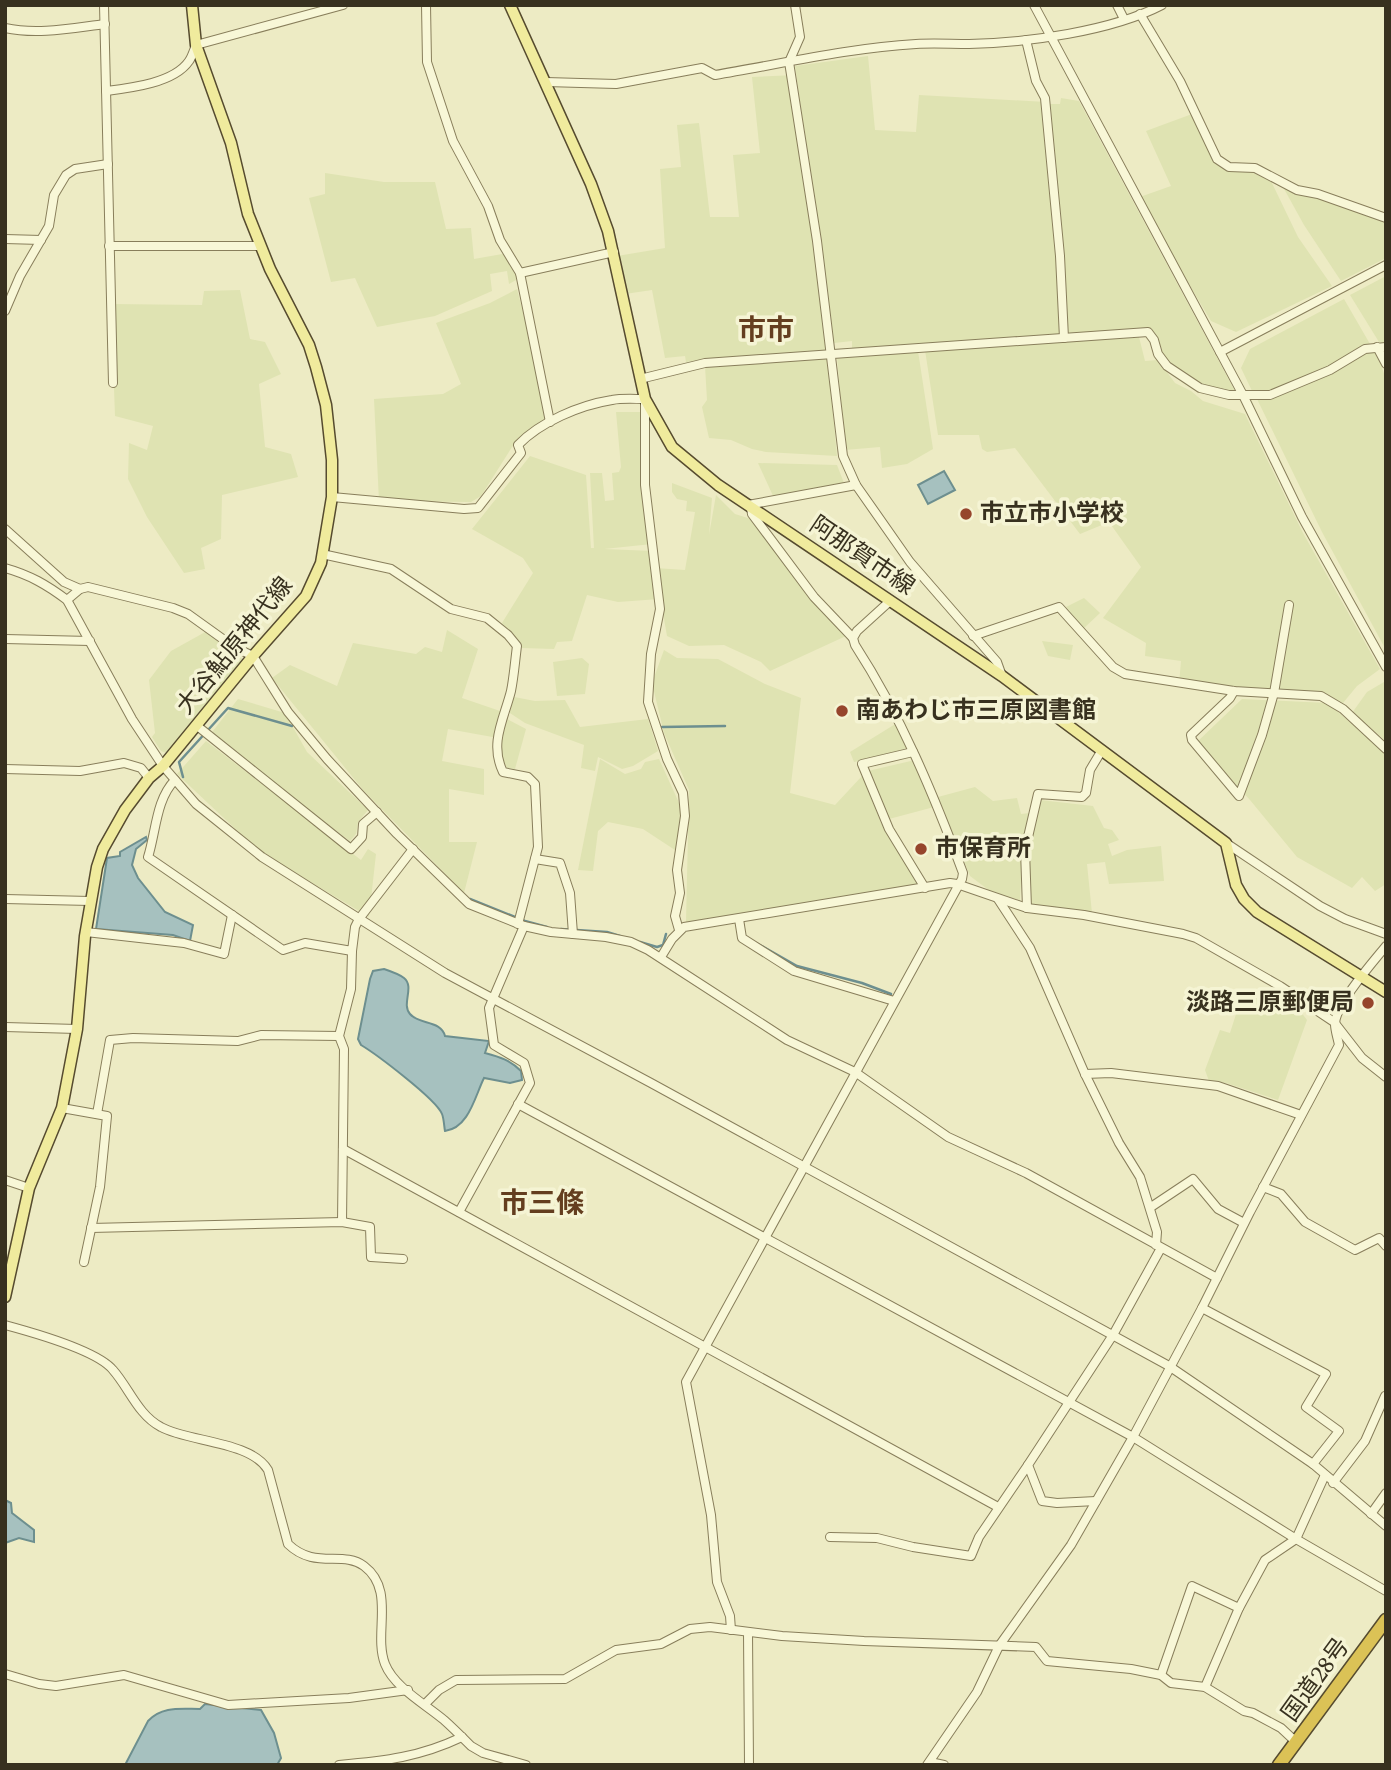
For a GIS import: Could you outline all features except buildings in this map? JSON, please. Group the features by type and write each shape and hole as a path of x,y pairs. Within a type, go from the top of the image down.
{"highway":[{"name":"国道28号","path":"1279,1765 1386,1620"}],"main road":[{"name":"大谷鮎原神代線","path":"5,1297 29,1188 62,1108 77,1028 90,901 103,849 125,810 149,778 163,766 306,596 321,563 332,497 332,460 326,405 316,367 309,345 270,269 248,214 231,143 196,45 192,5"},
{"name":"阿那賀市線","path":"510,5 591,184 614,252 645,399 672,447 718,485 1002,676 1226,843"},
{"path":"1226,843 1236,885 1244,899 1272,922 1386,992"}],"street":[{"path":"104,5 113,383"},
{"path":"106,91 141,86 169,76 189,61 196,45 343,5"},
{"path":"426,5 427,62 447,127 488,206 500,240 520,273 550,422"},
{"path":"795,5 800,37 789,62 833,354 843,456 856,485 910,562 997,662 1002,676"},
{"path":"1034,5 1243,395 1302,517 1386,667"},
{"path":"1117,5 1124,19"},
{"path":"545,82 616,83 702,68 715,75 915,44 1026,40 1083,31 1162,5"},
{"path":"1140,14 1180,81 1217,159 1229,167 1255,168 1297,190 1318,194 1386,218"},
{"path":"5,28 18,31 50,31 105,24"},
{"path":"1026,40 1037,81 1045,98 1064,338"},
{"path":"5,311 20,276 49,226 54,195 66,175 75,169 108,164"},
{"path":"5,239 41,240"},
{"path":"109,246 261,246"},
{"path":"520,273 614,252"},
{"path":"1220,352 1386,265"},
{"path":"640,379 693,364 1148,332 1167,366 1200,388 1223,395 1270,395 1330,370 1366,349 1382,347 1386,364"},
{"path":"332,497 478,508 521,453 518,445 528,435 550,422 599,403 645,399 645,485 660,609 651,654 648,702 667,759 682,793 685,816 677,870 680,893 675,916 679,930"},
{"path":"731,1630 730,1616 717,1583 710,1515 686,1382 963,873 932,792 898,716 853,638 814,597 752,514 749,506 856,485"},
{"path":"5,529 64,582 80,589"},
{"path":"322,554 391,569 451,609 487,618 517,646 512,683 496,742 496,759 503,772 528,777 535,784 538,847 521,925 489,1008 494,1045 524,1063 530,1083 459,1212"},
{"path":"5,568 27,574 67,600 132,719 163,766 196,804 242,842 445,973 1169,1366 1313,1464 1386,1526"},
{"path":"67,600 80,589 88,587 173,608 202,622 234,647 253,656 297,724 356,792 469,904 521,925 551,932 631,942 661,957 787,1040 855,1072 948,1137 1026,1172 1217,1278"},
{"path":"853,638 857,631 890,601"},
{"path":"1234,691 1191,735 1192,740 1239,796 1262,735 1274,693 1289,605"},
{"path":"973,636 1059,607 1113,667 1125,674 1234,691 1321,696 1332,701 1386,749"},
{"path":"5,639 90,641"},
{"path":"196,726 351,849 362,837 363,824 377,812"},
{"path":"1027,908 1025,850 1038,794 1082,797 1086,793 1090,770 1102,750"},
{"path":"913,752 862,764 890,829 925,888"},
{"path":"5,769 80,771 124,763 141,768 149,778"},
{"path":"175,780 168,787 154,828 148,857 283,950 305,943 352,951"},
{"path":"1226,843 1320,906 1345,919 1386,934"},
{"path":"342,1222 344,1049 339,1036 351,989 355,927 413,849"},
{"path":"535,859 560,863 570,893 572,934"},
{"path":"661,957 679,930 950,883 957,884 1027,908 1084,915 1196,938 1280,986 1334,1022 1362,1058 1386,1076"},
{"path":"5,899 90,901"},
{"path":"830,1537 877,1538 971,1556 979,1537 998,1507 1113,1335 1158,1247 1151,1207 1140,1177 1119,1143 1085,1074 1030,948 998,899"},
{"path":"86,932 184,943 224,954 233,915"},
{"path":"739,919 741,938 794,971 894,1001"},
{"path":"944,1765 929,1763 977,1692 999,1647 1071,1545 1133,1437 1339,1045 1334,1022 1361,976 1386,946"},
{"path":"5,1027 77,1028"},
{"path":"97,1114 110,1040 133,1038 238,1041 261,1035 339,1036"},
{"path":"1085,1074 1111,1073 1218,1086 1301,1115"},
{"path":"519,1104 1133,1437 1296,1539 1386,1591"},
{"path":"62,1108 107,1116 100,1187 84,1262"},
{"path":"343,1149 998,1507"},
{"path":"1151,1207 1193,1179 1218,1209 1244,1223"},
{"path":"5,1180 29,1188"},
{"path":"1263,1187 1281,1194 1305,1222 1355,1250 1379,1238 1386,1246"},
{"path":"91,1228 342,1222 370,1227 371,1257 402,1259"},
{"path":"1202,1308 1326,1374 1306,1406 1339,1431 1313,1464"},
{"path":"5,1325 75,1348 111,1367 139,1407 162,1428 215,1442 253,1455 263,1462 268,1470 288,1544 307,1558 341,1560 364,1566 375,1579 381,1594 385,1664 398,1682 483,1752 526,1765"},
{"path":"1333,1483 1365,1441 1385,1396"},
{"path":"1028,1465 1042,1500 1057,1503 1096,1501"},
{"path":"1205,1687 1239,1608 1265,1560 1296,1539 1325,1475"},
{"path":"1371,1514 1386,1493"},
{"path":"1161,1675 1192,1586 1239,1608"},
{"path":"425,1704 439,1690 456,1680 565,1679 616,1650 661,1644 690,1629 710,1627 864,1641 1036,1647 1047,1661 1131,1669 1161,1675 1171,1683 1205,1687 1244,1712 1253,1713 1281,1728 1296,1742"},
{"path":"748,1632 749,1765"},
{"path":"5,1674 56,1686 124,1675 228,1705 326,1700 408,1690"},
{"path":"339,1765 395,1759 433,1751 462,1737"}],"green space":[{"path":"868,56 875,130 916,132 919,95 1046,102 1060,335 852,349 852,341 834,343 795,66"},
{"path":"795,75 826,351 686,362 685,356 665,358 652,290 625,294 622,263 617,256 665,248 660,169 681,167 677,125 699,123 710,217 739,217 733,155 760,153 752,77"},
{"path":"1061,98 1079,101 1236,393 1202,386 1168,363 1149,329 1069,334 1060,256 1050,104 1060,104"},
{"path":"1192,114 1213,160 1227,171 1251,172 1271,181 1298,237 1332,286 1236,332 1211,321 1137,198 1171,186 1146,131"},
{"path":"325,173 384,182 435,182 446,229 471,228 474,259 508,253 518,276 516,280 509,284 507,271 490,274 492,291 435,316 377,327 355,278 331,282 309,198 325,194"},
{"path":"1283,187 1386,220 1386,258 1341,281"},
{"path":"1386,276 1386,344 1379,342 1350,295"},
{"path":"517,289 532,347 546,421 525,433 512,447 481,496 471,502 379,501 374,399 443,394 461,384 436,323 490,303"},
{"path":"240,290 250,339 265,342 281,374 259,384 265,447 291,454 298,477 222,495 221,539 201,548 205,569 184,573 147,517 128,479 129,443 147,450 153,426 115,416 111,304 202,305 204,291"},
{"path":"1344,299 1370,344 1356,349 1331,366 1273,390 1253,393 1241,368 1250,349"},
{"path":"1139,337 1145,361 1158,360 1175,383 1203,401 1245,414 1303,533 1380,669 1357,686 1343,703 1322,693 1179,684 1181,661 1145,656 1146,643 1103,618 1141,567 1109,522 1080,534 1015,448 987,452 982,449 979,435 938,435 925,350"},
{"path":"918,351 933,449 907,464 882,468 880,447 845,450 837,357"},
{"path":"1376,351 1386,379 1386,650 1322,532 1257,399 1359,355"},
{"path":"828,359 837,456 766,452 731,440 709,438 702,407 707,400 705,366"},
{"path":"616,412 646,412 645,476 652,544 604,549 653,551 655,568 685,570 695,512 686,511 687,501 677,499 672,492 672,483 712,498 709,535 716,495 735,514 751,519 846,636 770,671 761,662 724,645 689,646 667,636 659,590 659,599 618,602 587,595 572,641 557,642 554,649 522,648 502,623 533,573 523,558 472,529 530,456 586,475 591,548 594,548 590,473 602,473 605,501 614,500 612,473 619,472 621,467"},
{"path":"758,463 837,465 844,483 774,498"},
{"path":"1084,598 1100,613 1083,629 1066,607"},
{"path":"447,630 478,649 462,698 503,712 498,738 448,729 442,761 484,769 484,795 449,789 449,842 477,842 464,893 364,791 272,678 290,665 337,686 353,643 416,654 425,647 442,652"},
{"path":"207,631 245,661 169,754 161,751 152,737 155,733 149,680 171,651"},
{"path":"1042,641 1073,645 1070,660 1048,656"},
{"path":"664,650 677,658 718,659 765,684 801,698 790,793 835,805 862,776 881,823 920,885 686,922 689,790 664,733 652,683"},
{"path":"582,658 589,664 585,694 557,696 553,662"},
{"path":"1384,682 1386,741 1352,713 1367,692"},
{"path":"509,696 535,701 565,700 580,727 648,719 658,751 633,766 622,769 598,757 595,771 581,768 584,745 525,723 507,711"},
{"path":"238,699 285,713 307,752 368,810 358,822 356,834 350,841 209,736"},
{"path":"1242,699 1328,703 1386,754 1386,884 1375,891 1362,877 1352,888 1297,857 1197,742"},
{"path":"505,718 526,729 515,769 500,767 496,756"},
{"path":"897,723 908,750 854,762 850,752"},
{"path":"206,741 361,860 368,849 376,854 369,917 259,851 177,774"},
{"path":"600,759 625,774 641,769 645,762 659,759 685,816 675,850 643,829 608,822 598,831 593,871 578,870"},
{"path":"915,760 934,807 889,819 868,771"},
{"path":"975,787 993,801 1017,798 1021,814 1030,813 1023,842 1020,900 994,894 970,876 938,797"},
{"path":"1040,800 1093,806 1104,828 1112,830 1119,840 1108,844 1112,856 1127,850 1161,846 1164,881 1109,884 1105,862 1087,864 1092,913 1029,905 1029,850"},
{"path":"1244,989 1301,1012 1307,1020 1278,1100 1226,1083 1209,1081 1205,1070 1220,1030 1230,1033"}],"water":[{"path":"944,471 955,490 928,504 918,485"},
{"path":"146,837 147,840 136,849 132,865 138,878 165,912 193,925 190,941 173,935 96,929 107,858 120,856 120,852"},
{"path":"384,969 400,975 407,982 407,1005 410,1014 439,1027 445,1036 489,1041 485,1053 513,1064 521,1071 522,1080 510,1083 484,1078 466,1118 453,1129 445,1131 443,1116 429,1098 361,1045 358,1039 370,979 373,971"},
{"path":"5,1500 11,1503 12,1513 34,1530 34,1542 19,1538 5,1543"},
{"path":"205,1704 261,1710 274,1733 281,1758 277,1765 125,1765 153,1716 172,1709 200,1709"}],"waterway":[{"path":"183,777 179,762 228,708 292,726"},
{"path":"662,727 725,726"},
{"path":"470,899 547,927"},
{"path":"561,929 607,932 620,936"},
{"path":"640,942 657,947 663,945 666,934"},
{"path":"758,944 797,966 862,983 891,994"}],"place":[{"name":"市立市小学校","path":"966,514"},
{"name":"南あわじ市三原図書館","path":"842,711"},
{"name":"市保育所","path":"921,849"},
{"name":"淡路三原郵便局","path":"1368,1003"}],"district":[{"name":"市市","path":"766,330"},
{"name":"市三條","path":"542,1203"}]}
